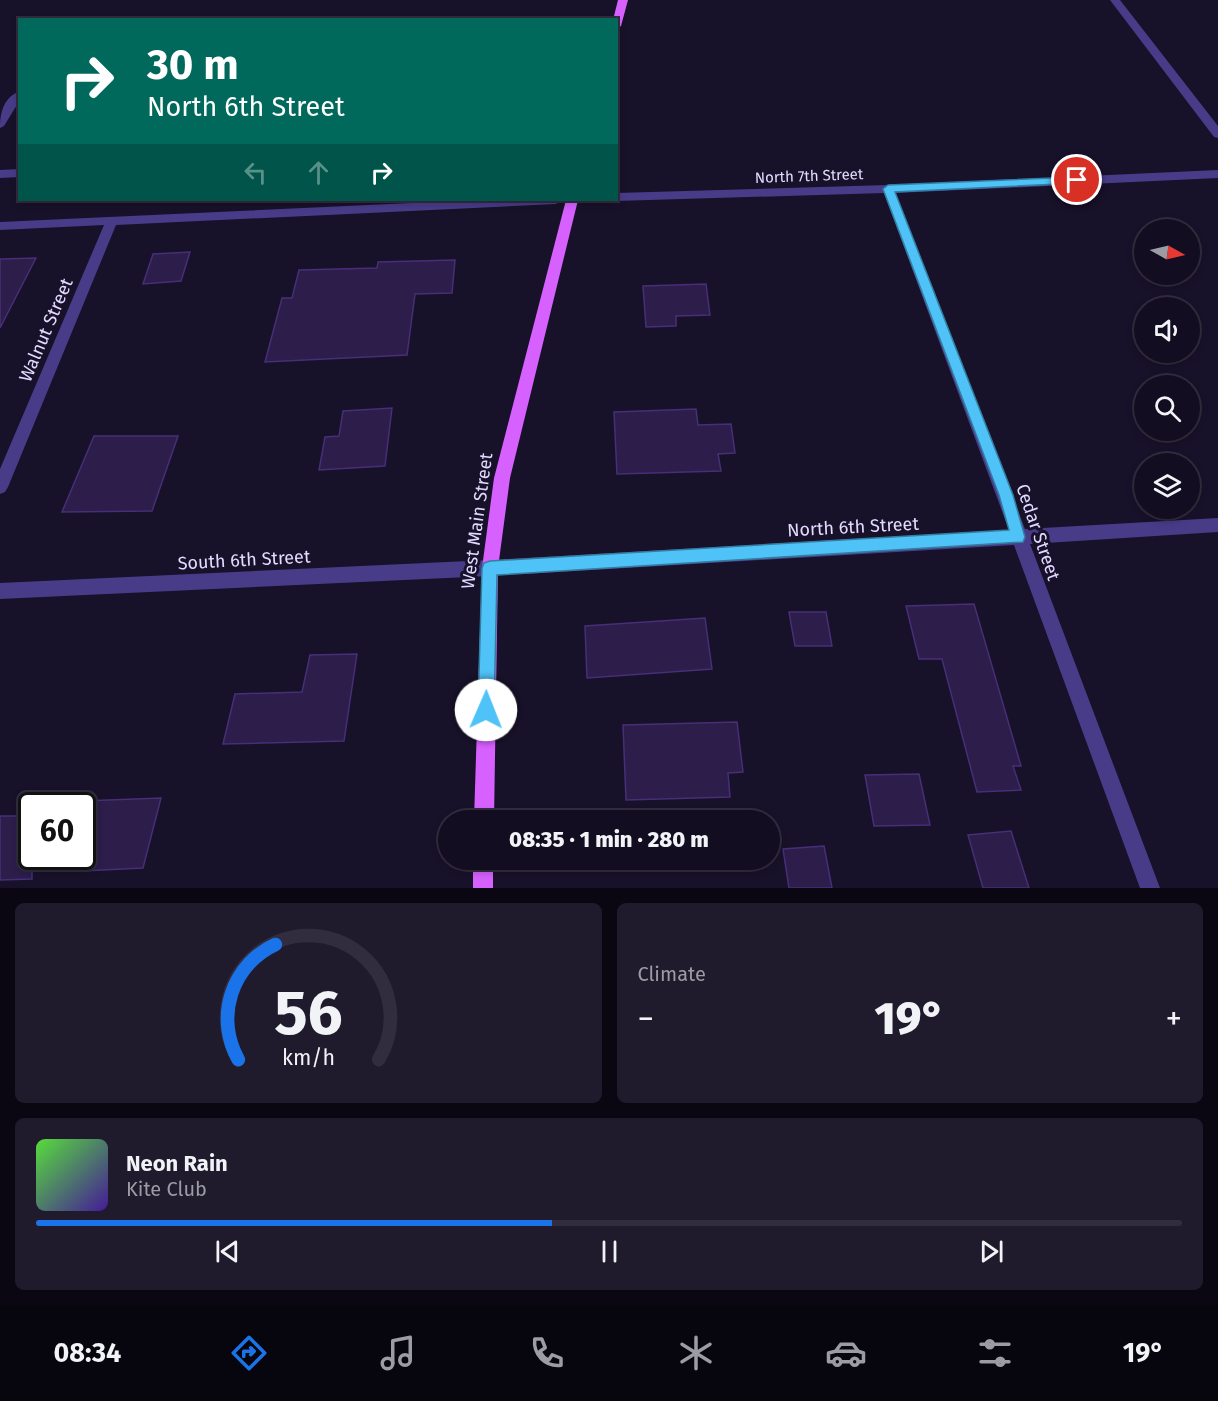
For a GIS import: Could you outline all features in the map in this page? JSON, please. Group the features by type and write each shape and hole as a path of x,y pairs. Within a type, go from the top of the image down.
{"main road":[{"path":"618,19 623,0"},
{"name":"West Main Street","path":"484,810 490,568 502,478 572,201"},
{"path":"483,870 483,888"}],"street":[{"path":"1115,0 1218,134"},
{"path":"0,124 12,101 18,96"},
{"path":"0,174 18,173"},
{"name":"North 7th Street","path":"618,197 888,189 1218,174"},
{"name":"Cedar Street","path":"888,189 1006,495 1018,537 1150,888"},
{"path":"0,226 536,201"},
{"name":"Walnut Street","path":"0,487 112,220"},
{"name":"North 6th Street","path":"490,568 1218,525"},
{"name":"South 6th Street","path":"0,591 490,568"}],"building":[{"path":"190,252 181,281 143,284 153,254"},
{"path":"36,258 0,328 0,259"},
{"path":"455,260 452,293 415,294 407,355 265,362 282,298 292,298 299,270 377,268 378,262"},
{"path":"706,284 710,315 676,316 676,326 646,327 643,286"},
{"path":"392,408 385,466 319,470 325,437 339,436 343,411"},
{"path":"696,409 698,425 731,424 735,453 718,454 721,471 617,474 614,412"},
{"path":"94,436 178,436 152,511 62,512"},
{"path":"974,604 1021,766 1013,766 1021,790 977,792 942,659 919,659 906,606"},
{"path":"789,612 826,612 832,646 795,646"},
{"path":"705,618 712,669 587,678 585,626"},
{"path":"357,654 344,741 223,744 235,694 302,692 310,655"},
{"path":"737,722 743,772 728,773 730,797 626,800 623,725"},
{"path":"919,774 930,825 874,826 865,775"},
{"path":"161,798 143,868 82,871 96,870 96,800"},
{"path":"0,816 18,816 18,870 32,870 32,879 0,880"},
{"path":"1011,831 1029,888 983,888 968,835"},
{"path":"824,846 832,888 789,888 783,849"}],"route":[{"path":"486,710 490,568 1018,537 1006,495 888,189 1077,180"}]}
